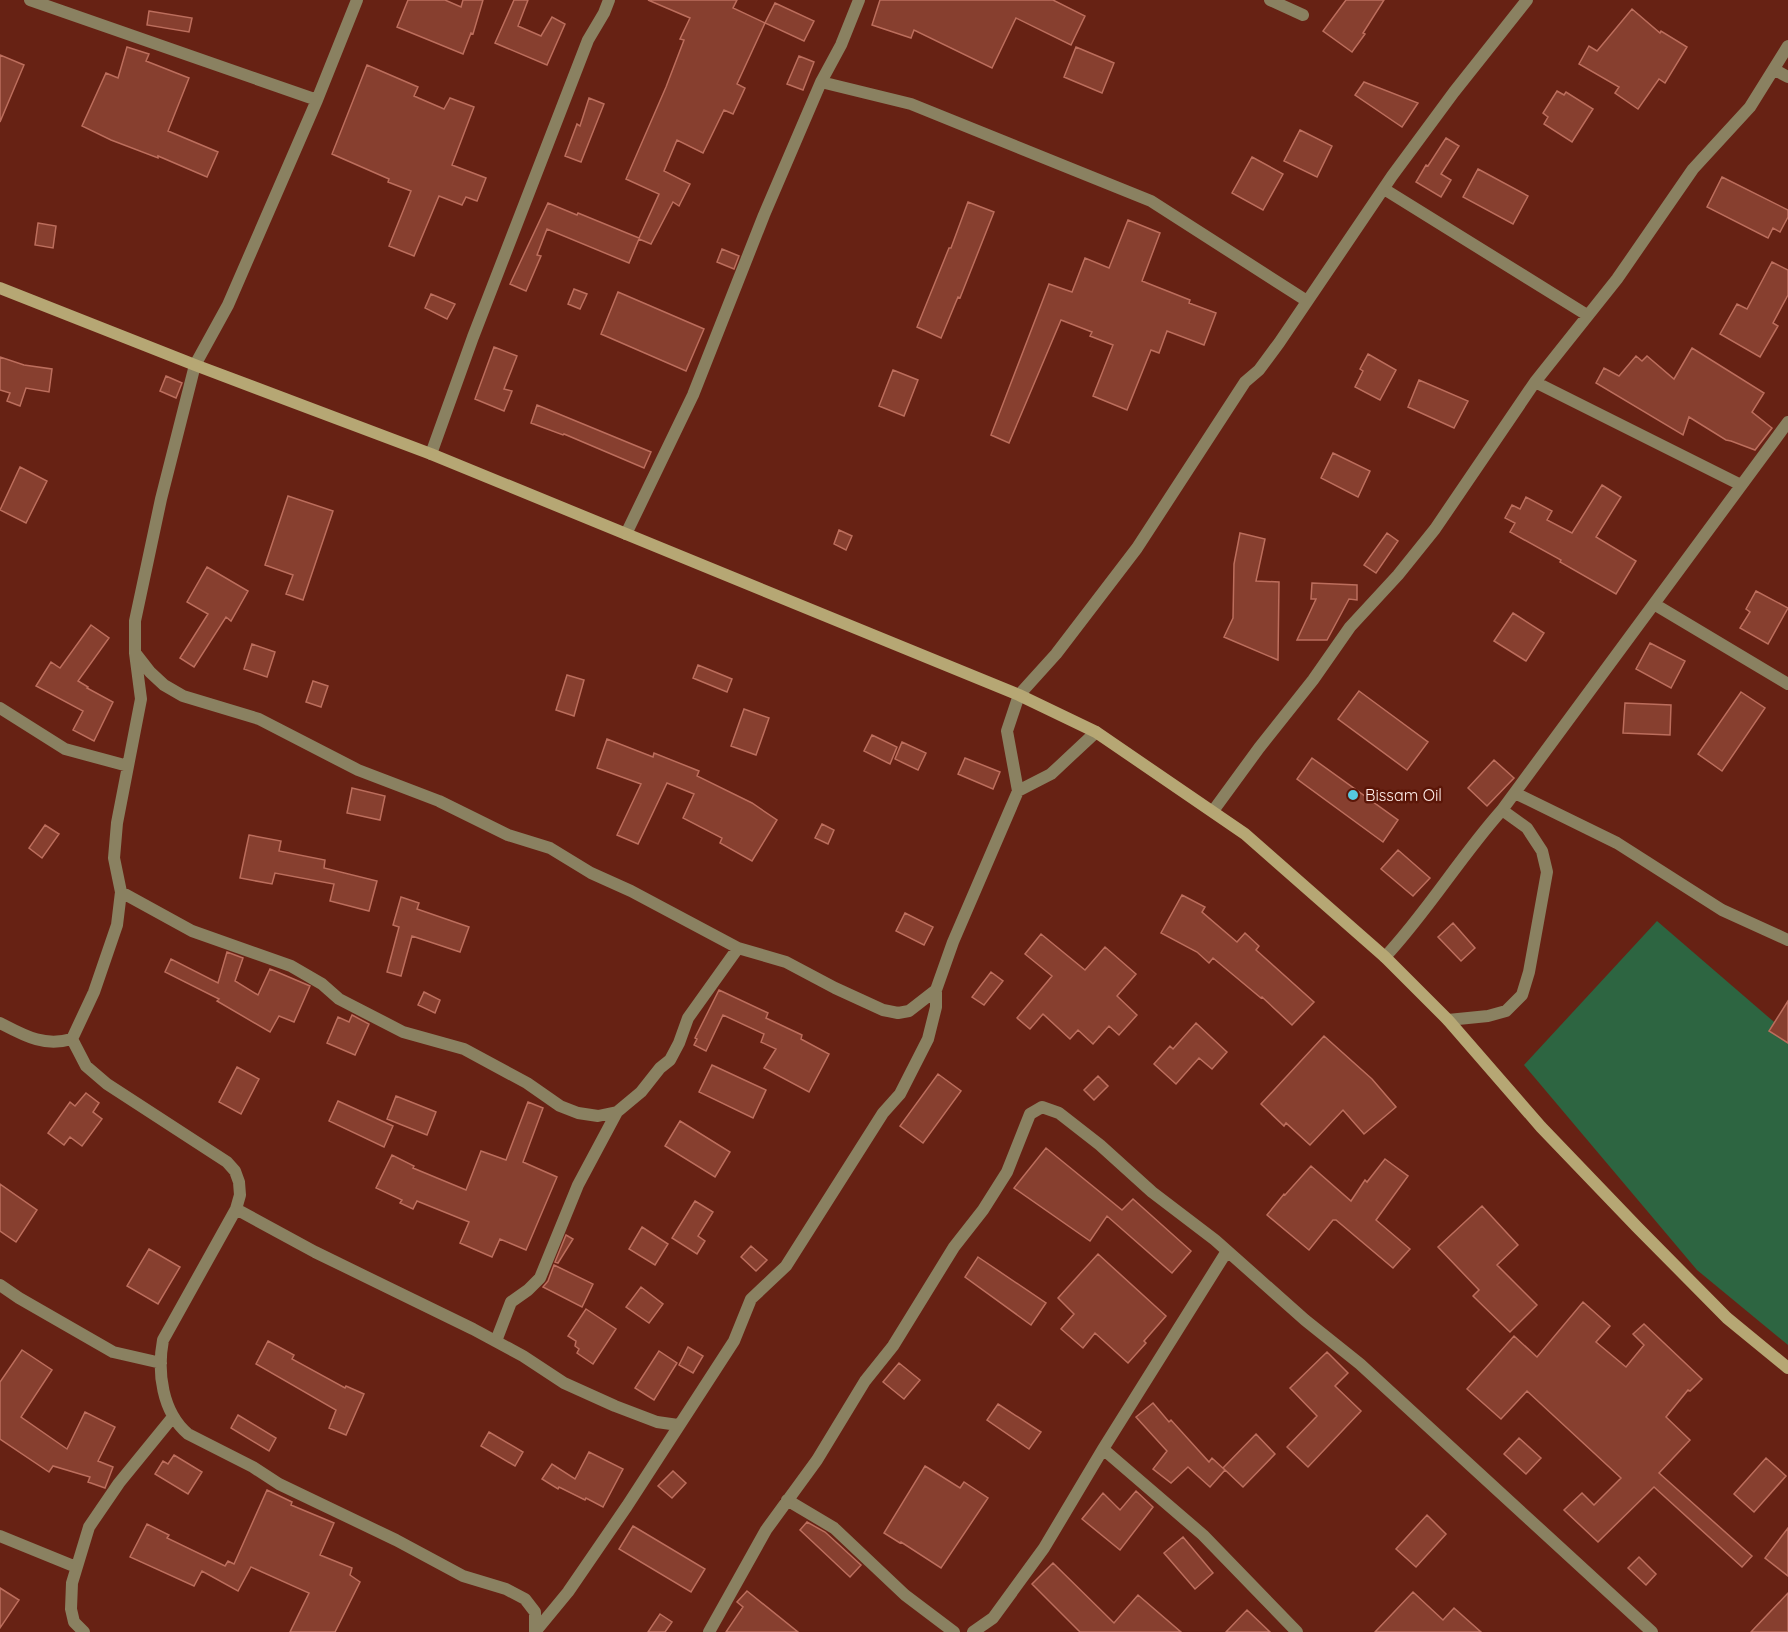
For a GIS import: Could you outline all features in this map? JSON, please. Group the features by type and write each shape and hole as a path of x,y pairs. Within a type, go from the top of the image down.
{"main road":[{"path":"0,288 431,454 1019,695 1096,732 1245,834 1385,957 1449,1020 1541,1127 1637,1227 1727,1318 1788,1368"}],"street":[{"path":"30,0 317,100"},
{"path":"0,1023 45,1043 59,1043 72,1039 87,1008 110,948 117,925 122,892 114,858 117,823 141,699 135,653 135,621 161,499 195,365 228,305 317,100 357,0"},
{"path":"431,454 473,337 588,40 609,0"},
{"path":"626,534 693,395 760,225 859,0"},
{"path":"1270,0 1303,15"},
{"path":"535,1632 568,1592 627,1506 734,1341 751,1299 786,1266 873,1126 900,1094 928,1039 936,1007 936,990 953,942 1018,790 1007,731 1019,695 1056,654 1137,548 1239,391 1279,343 1384,189 1454,92 1527,0"},
{"path":"1213,811 1259,747 1313,680 1350,627 1398,576 1436,529 1535,382 1617,279 1693,169 1750,107 1788,46"},
{"path":"1775,70 1788,77"},
{"path":"821,82 911,104 1150,201 1307,301"},
{"path":"1384,189 1587,315"},
{"path":"1535,382 1741,485"},
{"path":"1385,957 1406,934 1482,832 1515,793 1788,422"},
{"path":"1654,604 1788,684"},
{"path":"135,653 164,685 183,696 259,719 358,770 438,801 508,835 550,848 591,873 631,891 738,948 786,962 883,1010 898,1013 909,1011 936,990"},
{"path":"0,708 65,749 128,766"},
{"path":"1018,790 1051,774 1096,732"},
{"path":"1515,793 1617,843 1722,910 1788,940"},
{"path":"1449,1020 1488,1016 1506,1011 1522,994 1529,972 1547,872 1542,851 1527,828 1502,810"},
{"path":"122,892 192,931 291,966 322,984 339,999 403,1032 464,1049 527,1083 560,1106 578,1113 598,1116 616,1112"},
{"path":"496,1341 511,1302 540,1278 578,1185 616,1112 641,1092 660,1068 670,1060 688,1018 738,948"},
{"path":"72,1039 86,1066 107,1084 227,1162 235,1171 239,1182 240,1196 236,1209 163,1340 161,1364 163,1386 172,1418 188,1434 253,1467 279,1484 396,1540 463,1576 506,1589 525,1599 535,1612 535,1632"},
{"path":"709,1632 766,1530 817,1460 865,1381 893,1346 954,1247 983,1210 1007,1172 1030,1114 1042,1107 1059,1113 1100,1145 1152,1192 1227,1251 1305,1320 1360,1364 1652,1632"},
{"path":"236,1209 315,1252 496,1341 574,1388 657,1422 678,1425"},
{"path":"973,1632 993,1618 1044,1548 1227,1251"},
{"path":"0,1285 18,1298 113,1352 161,1364"},
{"path":"84,1632 74,1622 71,1609 72,1583 89,1527 119,1483 172,1418"},
{"path":"1103,1449 1203,1535 1297,1632"},
{"path":"787,1500 834,1528 905,1595 954,1632"},
{"path":"0,1536 76,1567"}],"green space":[{"path":"1657,921 1788,1034 1788,1345 1697,1270 1524,1065"}],"building":[{"path":"408,0 445,0 461,7 463,0 483,0 473,34 471,33 463,54 397,27"},
{"path":"514,0 528,0 518,26 541,36 552,17 565,24 547,65 495,43"},
{"path":"648,0 737,0 733,8 765,23 737,84 745,88 733,114 724,110 703,153 677,140 664,171 690,184 679,206 673,202 651,244 639,239 629,263 547,229 537,255 541,256 526,291 510,284 548,203 639,238 659,194 626,179 666,87 684,40 680,39 690,18"},
{"path":"880,0 1053,0 1085,16 1071,45 1016,18 992,68 914,30 911,38 872,25"},
{"path":"1346,0 1384,0 1352,52 1323,31"},
{"path":"775,3 814,21 804,41 765,23"},
{"path":"1632,9 1660,33 1661,31 1687,47 1665,83 1659,79 1638,109 1615,93 1619,87 1579,64 1589,46 1597,51"},
{"path":"149,11 192,18 189,32 147,25"},
{"path":"127,47 149,54 146,61 189,78 168,131 218,152 207,177 158,156 158,158 111,140 82,126 106,73 118,78"},
{"path":"1076,47 1114,63 1102,93 1064,77"},
{"path":"0,55 24,65 0,122"},
{"path":"799,56 814,62 803,90 787,84"},
{"path":"367,65 418,87 414,96 444,109 450,98 474,107 452,165 486,178 477,201 466,197 462,205 439,196 414,256 389,246 411,191 332,154"},
{"path":"1364,82 1418,103 1402,127 1355,95"},
{"path":"1557,91 1564,95 1566,92 1593,109 1572,142 1544,124 1548,117 1543,113"},
{"path":"589,98 604,104 581,162 565,156 577,124 580,126"},
{"path":"1300,130 1332,146 1317,177 1284,161"},
{"path":"1446,138 1459,146 1441,174 1451,180 1441,197 1416,182"},
{"path":"1252,157 1283,174 1263,210 1232,193"},
{"path":"1478,169 1528,196 1513,224 1463,197"},
{"path":"1722,177 1788,210 1788,217 1780,232 1773,228 1768,238 1707,207"},
{"path":"968,202 994,212 960,298 958,297 941,338 917,327"},
{"path":"1128,220 1160,233 1142,281 1216,313 1204,345 1167,331 1159,353 1151,350 1127,410 1093,396 1113,345 1090,336 1092,332 1061,320 1009,443 991,435 1049,284 1072,292 1085,258 1109,268"},
{"path":"38,223 56,226 53,248 35,245"},
{"path":"722,249 739,256 734,269 717,262"},
{"path":"1772,262 1788,270 1788,295 1773,323 1778,326 1760,357 1720,334 1737,304 1747,309"},
{"path":"574,289 587,294 580,309 568,304"},
{"path":"618,292 704,329 686,371 601,334"},
{"path":"431,294 455,304 447,319 425,308"},
{"path":"494,347 517,356 504,389 512,391 504,411 475,399"},
{"path":"1692,348 1764,393 1752,412 1772,428 1755,450 1726,440 1689,417 1683,435 1596,383 1604,368 1619,376 1636,356 1642,361 1647,356 1674,379"},
{"path":"1368,354 1396,370 1380,400 1355,387 1363,371 1360,369"},
{"path":"0,357 24,365 52,369 49,392 26,388 20,406 7,401 10,393 0,390"},
{"path":"893,370 918,380 904,416 879,406"},
{"path":"166,376 182,383 176,398 160,391"},
{"path":"1419,380 1468,401 1454,428 1408,407"},
{"path":"537,405 651,452 644,468 564,434 531,423"},
{"path":"1333,453 1370,471 1358,497 1321,478"},
{"path":"20,467 47,481 26,523 0,510"},
{"path":"1602,485 1621,497 1596,537 1636,561 1616,594 1510,532 1515,523 1505,518 1512,505 1520,509 1526,497 1552,511 1547,520 1572,533"},
{"path":"288,496 333,511 303,600 286,594 293,575 265,565"},
{"path":"839,530 852,536 846,550 834,544"},
{"path":"1240,533 1265,539 1256,581 1279,582 1278,660 1224,637 1233,618 1234,564"},
{"path":"1387,533 1398,541 1376,573 1364,565"},
{"path":"207,567 248,591 231,621 226,617 194,667 180,658 208,614 187,602"},
{"path":"1312,583 1357,585 1357,600 1349,599 1327,640 1297,640 1316,599 1311,599"},
{"path":"1756,591 1788,608 1768,644 1740,628 1750,612 1746,609"},
{"path":"1513,613 1544,633 1526,661 1494,641"},
{"path":"91,625 109,638 78,681 113,702 94,741 73,730 83,711 36,686 51,662 60,668"},
{"path":"1650,643 1685,661 1671,688 1636,669"},
{"path":"252,644 275,652 267,677 244,669"},
{"path":"698,665 732,679 727,692 693,678"},
{"path":"567,675 584,680 574,716 556,710"},
{"path":"313,681 328,686 321,707 306,702"},
{"path":"1359,691 1428,742 1407,770 1338,719"},
{"path":"1741,692 1765,708 1722,771 1698,754"},
{"path":"1625,703 1671,705 1670,735 1623,733"},
{"path":"744,709 769,718 756,755 731,746"},
{"path":"872,735 897,747 890,764 864,751"},
{"path":"607,739 653,757 654,753 699,771 697,776 752,803 777,820 752,861 720,843 722,838 683,818 694,794 667,783 638,844 617,835 641,784 597,768"},
{"path":"902,742 926,753 918,770 895,759"},
{"path":"965,758 1000,772 993,789 958,774"},
{"path":"1312,758 1398,820 1383,842 1297,779"},
{"path":"1494,760 1514,778 1487,806 1468,788"},
{"path":"352,788 385,796 380,820 347,813"},
{"path":"822,824 834,830 828,844 815,838"},
{"path":"45,825 59,834 42,858 29,848"},
{"path":"249,835 281,841 279,851 325,860 324,868 377,881 369,911 330,901 334,884 275,873 272,884 240,878"},
{"path":"1398,850 1430,878 1413,896 1381,869"},
{"path":"1182,895 1205,907 1202,912 1237,942 1245,933 1259,946 1256,950 1314,1002 1292,1025 1262,997 1213,958 1209,963 1197,952 1161,933"},
{"path":"401,897 419,903 417,909 469,927 460,952 412,936 401,976 387,972 399,927 393,925"},
{"path":"905,913 933,927 924,945 896,931"},
{"path":"1453,923 1475,948 1461,961 1438,937"},
{"path":"1041,934 1085,970 1105,947 1136,974 1117,996 1137,1015 1119,1035 1109,1026 1093,1044 1078,1030 1070,1039 1043,1014 1030,1029 1017,1018 1052,976 1025,954"},
{"path":"227,952 243,958 235,981 258,995 270,969 310,986 294,1022 279,1016 270,1032 217,1001 219,999 165,972 171,959 218,983"},
{"path":"991,972 1003,981 984,1005 972,997"},
{"path":"719,990 768,1013 766,1018 802,1035 801,1039 829,1054 809,1092 764,1068 776,1049 761,1042 764,1034 723,1015 706,1051 694,1045 697,1039 695,1038"},
{"path":"424,992 440,1000 435,1013 418,1005"},
{"path":"1788,1001 1788,1043 1769,1031"},
{"path":"352,1015 369,1024 355,1055 327,1043 338,1017 349,1022"},
{"path":"1196,1023 1227,1052 1212,1069 1199,1058 1176,1084 1154,1064 1170,1046 1173,1049"},
{"path":"1324,1036 1372,1079 1396,1107 1364,1134 1343,1110 1310,1145 1286,1123 1284,1126 1261,1104"},
{"path":"712,1065 766,1090 753,1118 699,1092"},
{"path":"237,1067 259,1079 241,1114 219,1102"},
{"path":"938,1074 961,1091 923,1143 900,1126"},
{"path":"1098,1076 1108,1086 1094,1100 1084,1090"},
{"path":"86,1093 99,1103 93,1112 102,1119 82,1146 70,1137 64,1145 48,1133 70,1102 75,1106"},
{"path":"396,1096 436,1112 427,1135 387,1119"},
{"path":"338,1101 393,1126 384,1147 329,1121"},
{"path":"528,1102 543,1108 523,1162 557,1177 526,1250 500,1239 492,1257 460,1243 469,1222 417,1201 413,1209 400,1203 402,1200 376,1188 392,1155 414,1166 413,1168 466,1190 481,1151 506,1160"},
{"path":"680,1121 730,1152 715,1177 665,1146"},
{"path":"1046,1148 1122,1210 1133,1199 1191,1251 1172,1273 1107,1216 1090,1241 1014,1188"},
{"path":"1385,1159 1408,1176 1376,1220 1410,1249 1393,1268 1336,1220 1333,1220 1309,1250 1267,1215 1311,1166 1351,1201 1365,1180 1367,1182"},
{"path":"0,1184 37,1210 16,1242 0,1231"},
{"path":"695,1201 713,1212 698,1236 705,1241 697,1254 672,1238"},
{"path":"1482,1206 1518,1245 1497,1265 1537,1305 1510,1332 1473,1296 1479,1290 1438,1247"},
{"path":"642,1227 668,1244 655,1265 629,1249"},
{"path":"566,1235 573,1239 558,1263 555,1262"},
{"path":"751,1246 767,1260 756,1271 741,1257"},
{"path":"149,1249 180,1267 158,1304 127,1286"},
{"path":"1098,1254 1166,1316 1128,1363 1095,1333 1083,1348 1061,1329 1074,1314 1058,1298"},
{"path":"978,1257 1046,1303 1031,1325 965,1277"},
{"path":"554,1265 593,1284 582,1307 543,1287"},
{"path":"641,1287 663,1304 649,1323 626,1307"},
{"path":"1583,1302 1610,1326 1596,1342 1626,1367 1644,1345 1633,1334 1644,1324 1702,1379 1690,1391 1688,1390 1666,1417 1690,1440 1659,1473 1752,1556 1742,1567 1654,1487 1598,1542 1564,1510 1582,1493 1594,1505 1621,1478 1527,1391 1501,1419 1467,1389 1514,1336 1537,1357"},
{"path":"586,1309 616,1329 593,1364 577,1353 579,1349 575,1346 576,1341 568,1336"},
{"path":"268,1341 294,1355 292,1359 345,1388 346,1386 364,1394 346,1435 329,1428 336,1410 256,1364"},
{"path":"688,1347 703,1356 693,1373 679,1365"},
{"path":"22,1350 52,1370 21,1417 67,1449 85,1412 115,1427 98,1461 113,1467 105,1488 88,1482 90,1477 53,1466 49,1472 0,1439 0,1382"},
{"path":"659,1351 677,1363 654,1400 635,1388"},
{"path":"1327,1352 1348,1373 1335,1386 1361,1411 1308,1467 1287,1447 1317,1416 1290,1388"},
{"path":"899,1363 920,1380 904,1399 883,1382"},
{"path":"1153,1403 1209,1462 1212,1458 1225,1470 1210,1487 1188,1467 1171,1483 1153,1469 1167,1451 1136,1417"},
{"path":"998,1404 1041,1432 1029,1449 987,1420"},
{"path":"238,1415 276,1438 269,1451 231,1428"},
{"path":"489,1432 523,1452 515,1466 481,1446"},
{"path":"1256,1434 1275,1454 1243,1487 1223,1468"},
{"path":"1519,1438 1541,1458 1526,1474 1504,1454"},
{"path":"589,1452 623,1469 603,1507 559,1487 558,1489 542,1479 552,1464 575,1479"},
{"path":"174,1455 202,1472 188,1494 155,1474 163,1461 168,1464"},
{"path":"1766,1458 1786,1476 1754,1512 1734,1494"},
{"path":"925,1466 960,1488 964,1482 988,1498 941,1568 884,1533"},
{"path":"673,1471 686,1483 672,1498 658,1486"},
{"path":"267,1490 292,1502 291,1505 334,1523 320,1555 352,1568 350,1575 360,1582 335,1632 290,1632 309,1593 251,1567 238,1591 202,1571 194,1586 130,1557 147,1524 169,1535 167,1538 225,1566 228,1561 234,1564"},
{"path":"1136,1491 1153,1507 1120,1550 1082,1519 1103,1493 1120,1510"},
{"path":"1427,1515 1446,1534 1416,1567 1396,1549"},
{"path":"807,1522 825,1532 861,1565 850,1577 800,1530"},
{"path":"633,1526 705,1569 691,1592 619,1549"},
{"path":"1788,1528 1788,1576 1765,1558"},
{"path":"1183,1537 1213,1573 1195,1589 1164,1553"},
{"path":"1639,1557 1656,1574 1646,1585 1628,1568"},
{"path":"1053,1563 1114,1623 1138,1595 1181,1632 1080,1632 1032,1584"},
{"path":"0,1588 19,1600 0,1628"},
{"path":"747,1591 798,1632 726,1632 743,1607 737,1602"},
{"path":"1413,1592 1443,1620 1454,1608 1481,1632 1375,1632"},
{"path":"1788,1593 1788,1632 1751,1632"},
{"path":"1247,1610 1270,1632 1226,1632"},
{"path":"660,1614 672,1622 665,1632 648,1632"}],"place":[{"name":"Bissam Oil","path":"1353,795"}]}
